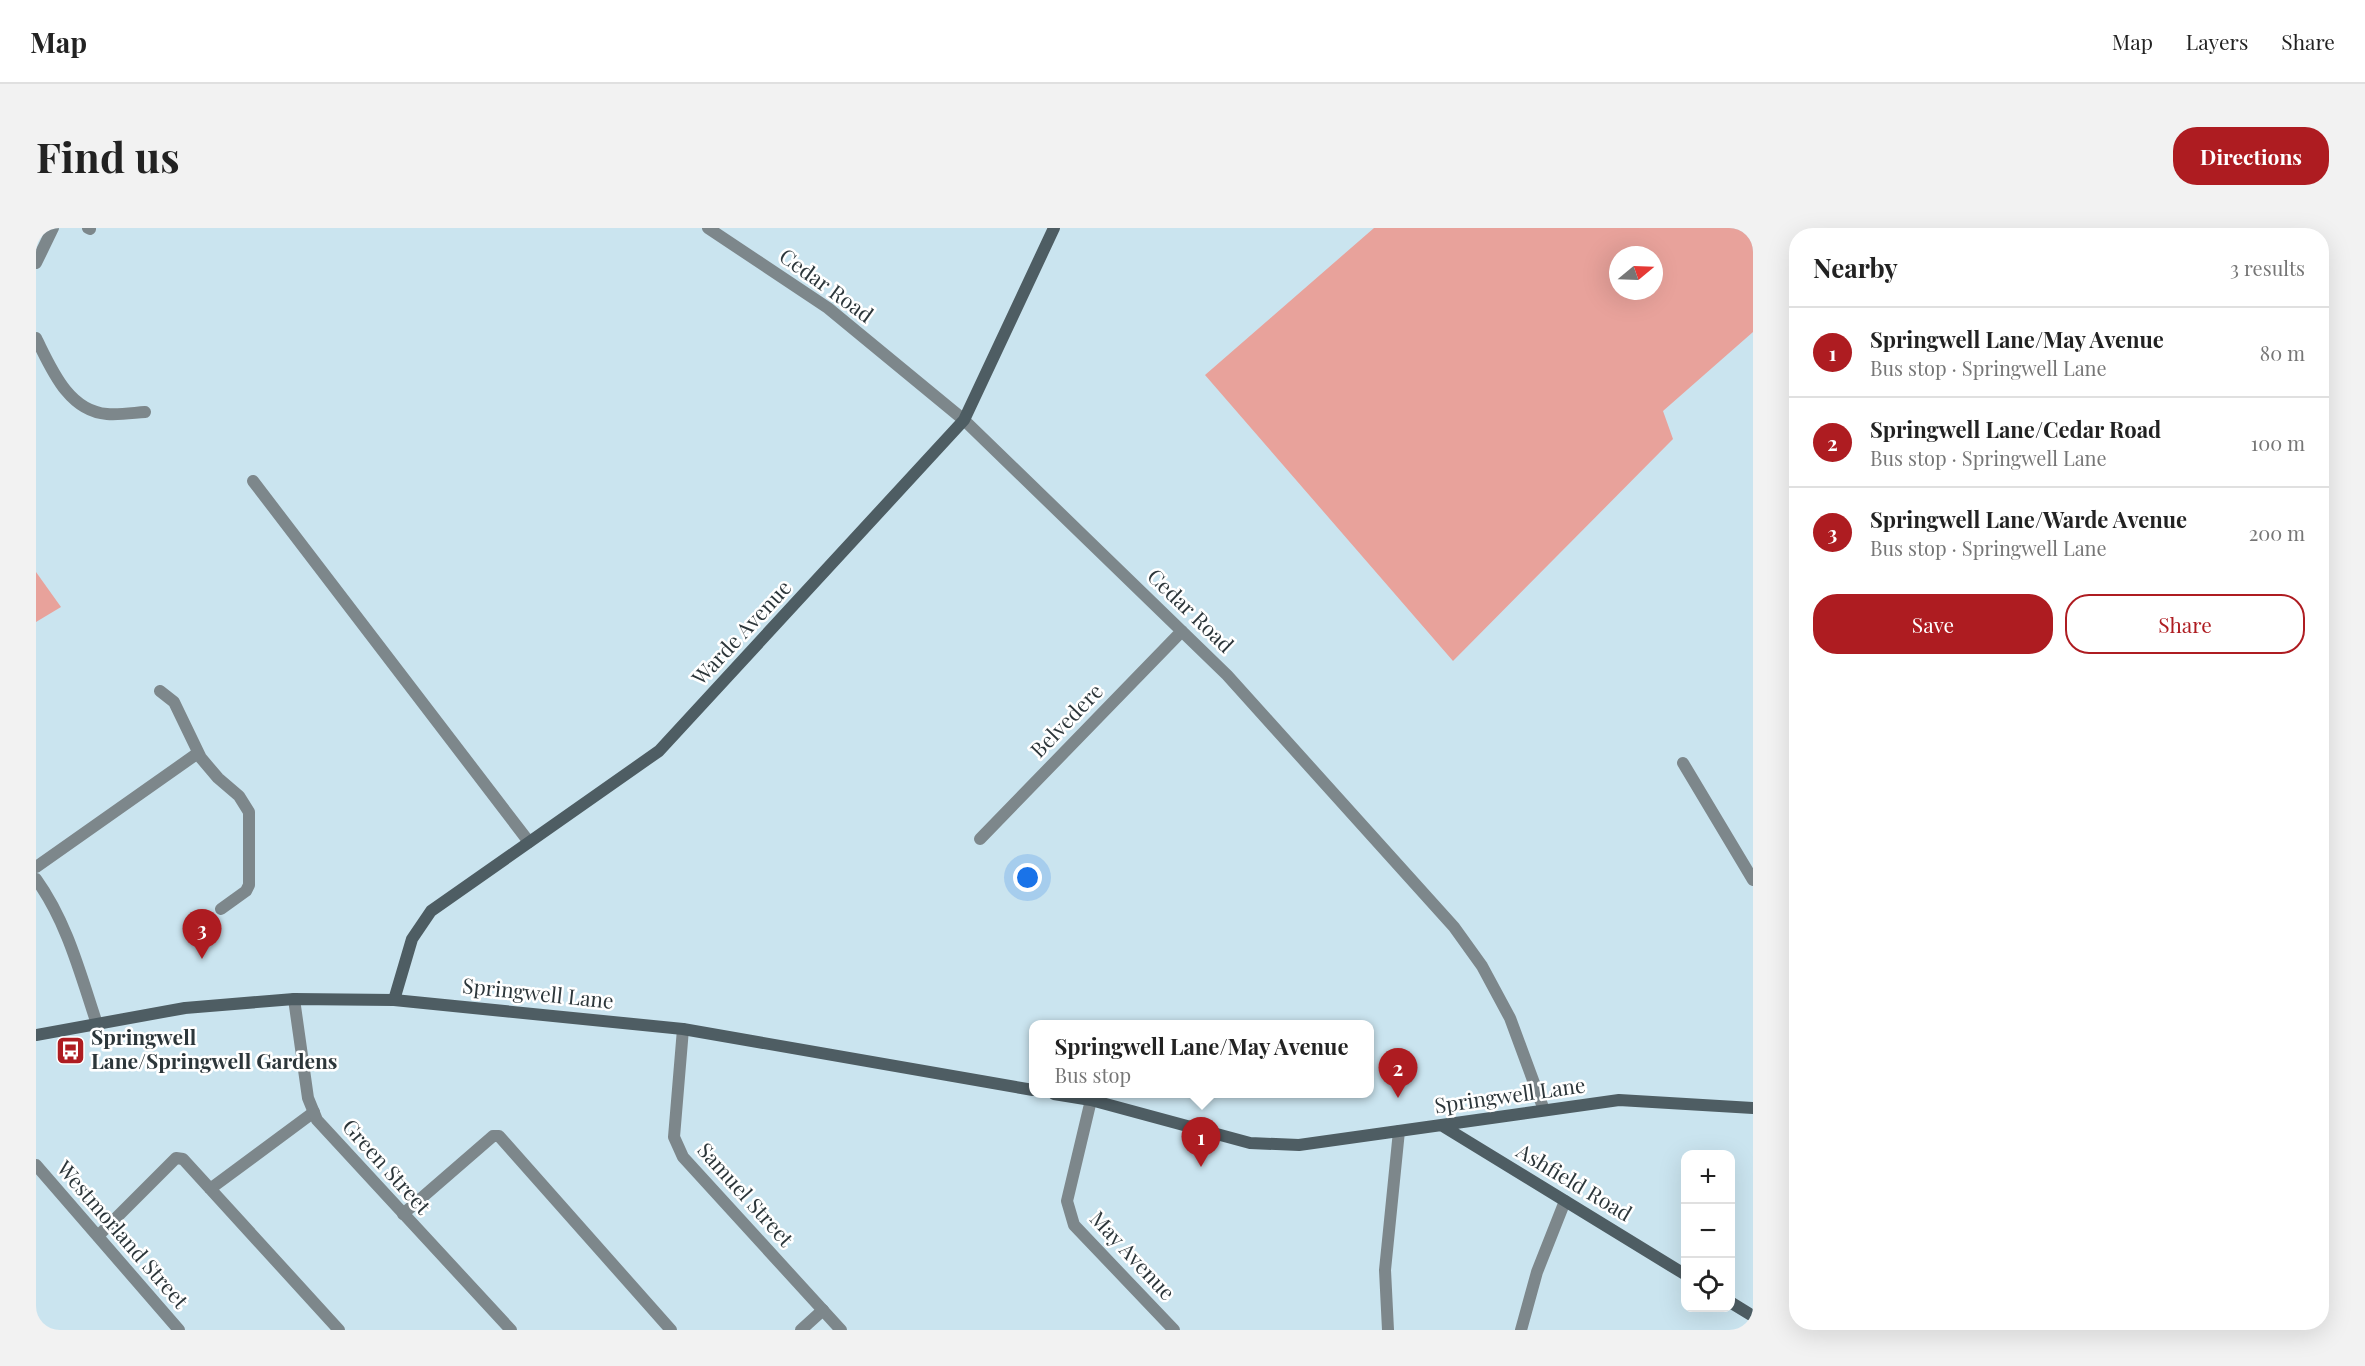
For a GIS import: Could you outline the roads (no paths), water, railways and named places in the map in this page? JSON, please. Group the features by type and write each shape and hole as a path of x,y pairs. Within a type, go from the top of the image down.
{"street":[{"path":"36,263 52,228"},
{"name":"Cedar Road","path":"708,228 828,308 964,420 1227,675 1454,927 1482,966 1510,1018 1544,1110"},
{"name":"Warde Avenue","path":"394,1000 412,939 431,911 659,751 964,420 1054,228"},
{"path":"36,338 56,379 81,405 105,414 145,412"},
{"path":"253,481 529,842"},
{"name":"Belvedere","path":"980,839 1182,632"},
{"path":"160,691 174,702 198,753 218,778 239,796 249,812 249,885 246,891 221,909"},
{"path":"36,867 198,753"},
{"path":"1683,763 1753,880"},
{"path":"36,879 51,900 66,929 97,1024"},
{"name":"Springwell Lane","path":"36,1035 186,1008 294,999 394,1000 683,1029 1029,1089"},
{"name":"Green Street","path":"294,999 308,1098 317,1120 511,1330"},
{"name":"Samuel Street","path":"683,1029 674,1137 683,1157 841,1330"},
{"name":"Springwell Lane","path":"1079,1098 1250,1143 1299,1145 1619,1100 1753,1108"},
{"name":"May Avenue","path":"1091,1100 1067,1201 1074,1225 1173,1330"},
{"path":"210,1189 314,1112"},
{"name":"Ashfield Road","path":"1441,1125 1681,1272"},
{"path":"1388,1330 1385,1270 1399,1131"},
{"path":"403,1214 493,1136 499,1136 671,1330"},
{"path":"98,1236 176,1158 183,1159 339,1330"},
{"name":"Westmorland Street","path":"36,1165 179,1330"},
{"path":"1521,1330 1537,1272 1565,1201"},
{"path":"1735,1305 1753,1316"},
{"path":"801,1330 823,1310"}],"place":[{"name":"Springwell Lane/Warde Avenue","path":"202,959"},
{"name":"Springwell Lane/Springwell Gardens","path":"70,1050"},
{"name":"Springwell Lane/Cedar Road","path":"1398,1098"},
{"name":"Springwell Lane/May Avenue","path":"1201,1167"}]}
